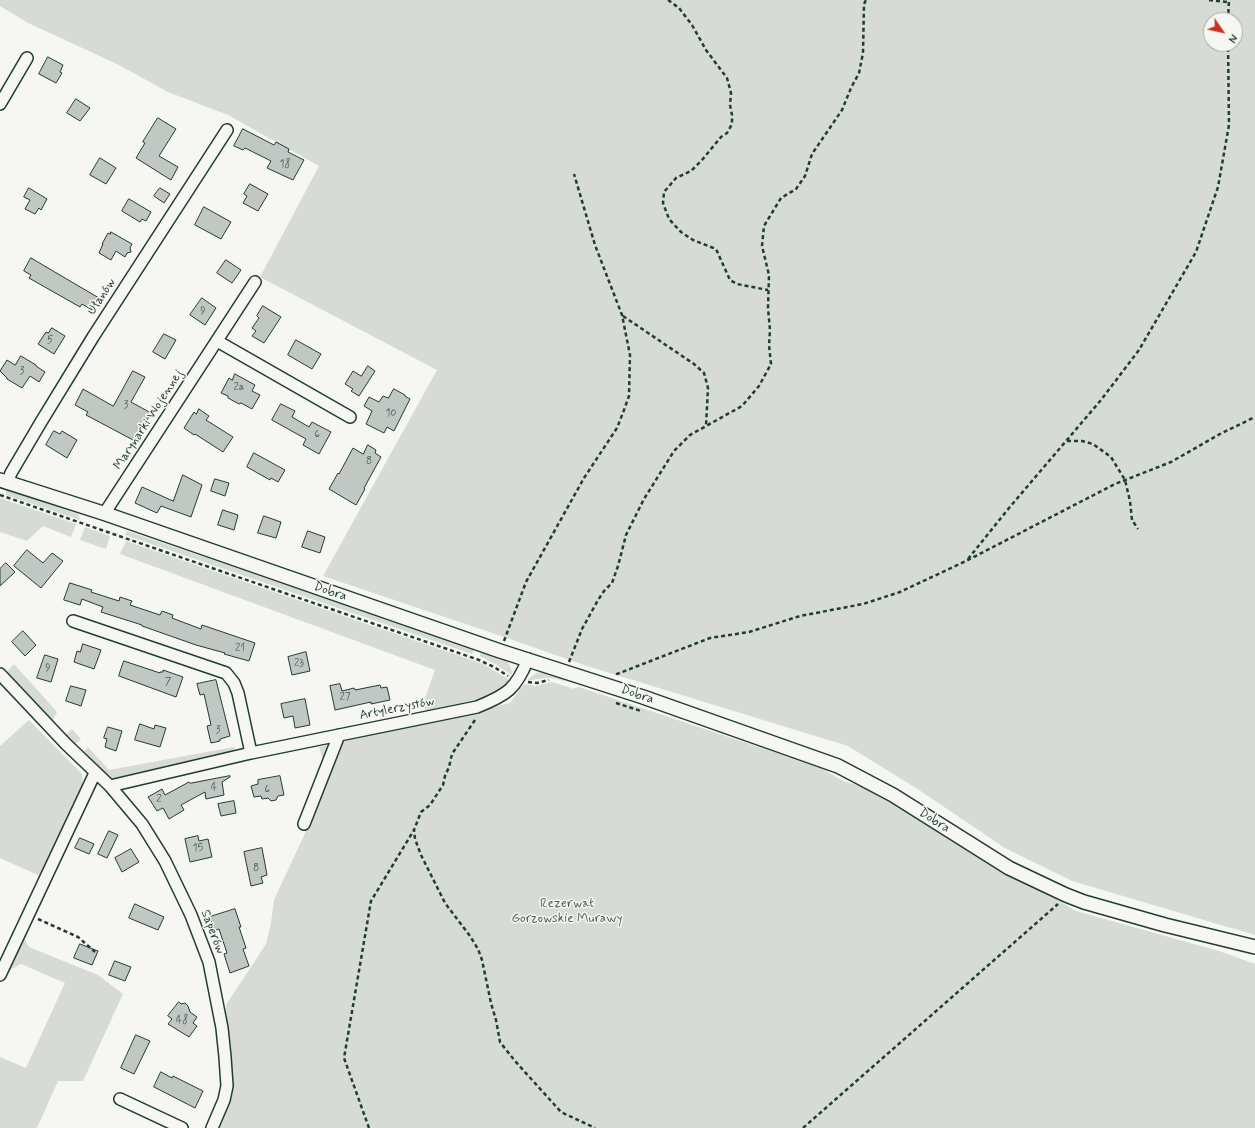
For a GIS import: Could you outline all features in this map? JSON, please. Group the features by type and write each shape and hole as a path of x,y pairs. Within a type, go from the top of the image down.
{"street":[{"path":"0,104 27,58"},
{"name":"Ułanów","path":"3,482 11,473 93,337 227,130"},
{"name":"Marynarki Wojennej","path":"104,514 255,282"},
{"path":"217,341 350,417"},
{"name":"Dobra","path":"3,482 104,514 500,651 718,723 838,766 893,794 1009,868 1066,895 1084,902 1165,925 1255,947"},
{"path":"73,621 226,673 234,683 238,693 251,753"},
{"name":"Artylerzystów","path":"110,786 251,753 478,706 495,700 513,688 528,659"},
{"name":"Saperów","path":"0,674 66,744 110,786 142,824 165,861 191,915 209,962 222,1033 227,1072 227,1086 224,1100 212,1128"},
{"path":"304,824 339,735"},
{"path":"0,975 95,772"},
{"path":"120,1099 182,1128"}],"path":[{"path":"668,0 679,8 692,25 706,50 727,78 731,93 730,105 732,124 727,133 721,137 691,171 676,178 664,192 663,203 669,219 681,232 693,240 716,249 730,280 737,284 768,290"},
{"path":"566,672 582,630 598,600 612,583 620,561 626,535 644,499 674,451 690,435 742,406 759,386 771,364 768,308 769,275 762,246 764,226 781,198 796,189 805,176 812,154 842,110 859,72 863,53 864,4 866,0"},
{"path":"1209,0 1229,1 1228,12"},
{"path":"966,561 1101,400 1139,350 1196,252 1218,187 1229,125 1228,52"},
{"path":"500,651 526,582 584,478 617,428 629,396 630,354 622,315 595,245 574,174"},
{"path":"622,315 694,364 704,373 708,388 706,426"},
{"path":"617,674 710,638 749,632 800,616 863,604 900,592 966,561 1126,480 1171,462 1220,434 1255,417"},
{"path":"1067,441 1082,441 1093,444 1111,457 1126,480 1132,520 1138,529"},
{"path":"0,495 479,660 494,667 511,678 531,683 547,680"},
{"path":"369,1128 344,1058 371,901 414,830 422,812 430,805 443,785 452,754 477,716"},
{"path":"414,830 415,839 421,855 445,903 478,949 482,960 500,1042 514,1061 561,1112 594,1128"},
{"path":"803,1128 1057,905 1066,895"},
{"path":"29,914 78,937 94,952"}],"green space":[{"path":"0,0 1255,0 1255,935 1072,881 1005,848 919,790 848,746 587,666 323,576 437,370 260,277 319,166 228,115 168,92 117,64 28,23 0,6"},
{"path":"6,489 78,514 80,520 6,495"},
{"path":"0,498 76,524 71,537 43,526 27,541 0,532"},
{"path":"85,527 110,536 106,549 80,540"},
{"path":"127,531 475,648 472,654 125,535"},
{"path":"126,541 483,664 510,680 502,689 488,697 426,711 423,704 435,670 120,554"},
{"path":"481,650 497,655 506,660 511,669 512,675 480,656"},
{"path":"14,664 57,712 52,722 6,673"},
{"path":"543,672 560,677 567,682 550,678 527,680 536,673"},
{"name":"Rezerwat Gorzowskie Murawy","path":"552,682 571,689 579,687 821,768 843,781 864,787 1076,911 1219,951 1255,964 1255,1128 218,1128 229,1103 226,1005 266,944 274,900 307,829 299,825 324,763 319,747 510,703 524,684 536,686"},
{"path":"29,720 82,774 83,789 40,876 0,858 0,746"},
{"path":"72,729 81,739 74,745 65,736"},
{"path":"88,747 109,770 234,747 235,753 119,780 110,778 82,754"},
{"path":"24,938 29,947 98,975 123,994 83,1081 58,1081 37,1128 0,1128 0,1057 26,1068 65,983 21,964 10,970"}],"building":[{"path":"48,57 63,65 60,72 62,73 56,83 39,74"},
{"path":"76,99 90,108 80,121 67,113"},
{"path":"158,118 176,129 159,156 178,167 171,180 136,158 145,143 143,142"},
{"path":"243,129 274,145 276,142 289,149 288,152 304,160 293,180 267,168 271,161 245,148 243,150 234,146"},
{"path":"100,158 116,168 106,184 90,175"},
{"path":"250,184 268,194 258,211 243,203 247,196 244,194"},
{"path":"29,188 47,199 41,210 39,208 35,214 25,209 30,200 24,197"},
{"path":"160,188 170,194 164,203 154,196"},
{"path":"129,199 151,212 146,221 142,219 140,222 122,211"},
{"path":"204,207 231,222 221,239 195,225"},
{"path":"111,232 132,244 130,248 131,252 127,253 125,257 116,251 111,260 99,253 108,233 110,234"},
{"path":"31,258 99,298 92,310 82,304 80,307 29,278 31,275 24,271"},
{"path":"226,260 241,270 232,283 217,273"},
{"path":"202,298 216,308 205,325 190,315"},
{"path":"263,306 281,317 264,343 252,336 256,331 252,328 259,318 257,316"},
{"path":"52,328 65,336 54,354 38,344 46,332 48,333"},
{"path":"164,334 176,340 165,359 153,352"},
{"path":"296,340 321,354 312,369 288,355"},
{"path":"21,356 45,372 39,382 30,376 22,388 7,379 0,371 7,360 15,365"},
{"path":"368,366 375,371 359,396 351,391 353,389 345,384 353,371 361,376"},
{"path":"133,371 145,377 131,402 151,413 135,441 86,415 88,412 75,405 83,389 113,406"},
{"path":"235,374 255,385 252,391 260,395 252,409 241,403 239,404 221,393 229,378 232,380"},
{"path":"394,389 410,399 394,431 387,427 384,433 366,424 372,411 364,406 369,397 379,402 383,396 388,398"},
{"path":"281,404 295,411 292,417 309,427 312,422 331,432 319,454 303,445 306,439 272,420"},
{"path":"199,409 209,416 206,420 233,437 223,452 184,428 194,412 196,414"},
{"path":"54,431 60,434 62,431 77,440 67,458 46,445"},
{"path":"368,445 376,450 375,453 381,457 356,505 329,489 353,448 363,454"},
{"path":"254,453 285,470 278,482 271,478 270,480 247,467"},
{"path":"183,475 202,485 191,517 161,506 157,513 135,503 142,487 173,501"},
{"path":"215,479 229,483 225,496 211,491"},
{"path":"223,510 238,515 234,530 218,525"},
{"path":"264,516 281,522 276,538 258,533"},
{"path":"308,531 325,537 320,553 302,547"},
{"path":"27,550 43,563 52,553 63,561 41,588 14,566"},
{"path":"6,563 15,572 0,586 0,569"},
{"path":"70,583 92,590 91,592 119,601 120,597 132,601 130,605 160,615 162,611 173,615 172,618 201,629 202,625 255,643 249,661 196,645 101,612 103,607 82,599 80,605 64,600"},
{"path":"23,631 36,645 25,656 12,642"},
{"path":"83,644 101,650 94,669 74,662 77,651 80,652"},
{"path":"306,652 310,671 292,675 288,657"},
{"path":"45,655 58,659 51,682 37,678"},
{"path":"124,661 160,673 163,672 163,670 183,677 176,697 119,676"},
{"path":"216,680 230,736 220,739 220,741 211,743 207,726 211,725 204,694 200,695 197,684"},
{"path":"340,684 342,691 380,685 381,688 387,687 390,700 371,704 371,702 335,710 330,686"},
{"path":"71,686 86,690 81,706 66,701"},
{"path":"305,699 310,725 295,728 293,716 284,718 281,704"},
{"path":"140,724 154,729 155,725 166,728 160,747 135,740"},
{"path":"108,727 122,731 116,751 105,747 107,739 104,738"},
{"path":"230,776 222,782 224,795 206,799 205,792 181,805 184,810 169,819 163,808 157,811 148,797 162,789 165,795 189,782"},
{"path":"280,776 284,795 278,796 276,800 271,801 268,798 262,799 261,796 254,797 251,786 258,784 258,780"},
{"path":"234,801 236,813 221,816 218,804"},
{"path":"109,831 118,835 107,858 98,854"},
{"path":"198,836 199,841 208,839 212,857 190,862 185,839"},
{"path":"80,838 94,844 89,854 75,848"},
{"path":"262,848 267,875 261,877 263,883 251,886 244,852"},
{"path":"131,849 139,862 122,872 115,858"},
{"path":"135,904 164,917 158,930 129,918"},
{"path":"235,909 246,948 243,949 249,966 230,973 224,954 227,953 219,929 214,931 210,917"},
{"path":"80,944 98,951 92,965 74,958"},
{"path":"115,961 131,967 125,981 109,975"},
{"path":"179,1002 181,1004 185,1003 190,1012 197,1017 193,1023 197,1026 189,1037 168,1024 172,1019 168,1016"},
{"path":"136,1035 150,1041 134,1074 121,1068"},
{"path":"161,1072 172,1078 173,1076 203,1091 195,1108 154,1087"}]}
